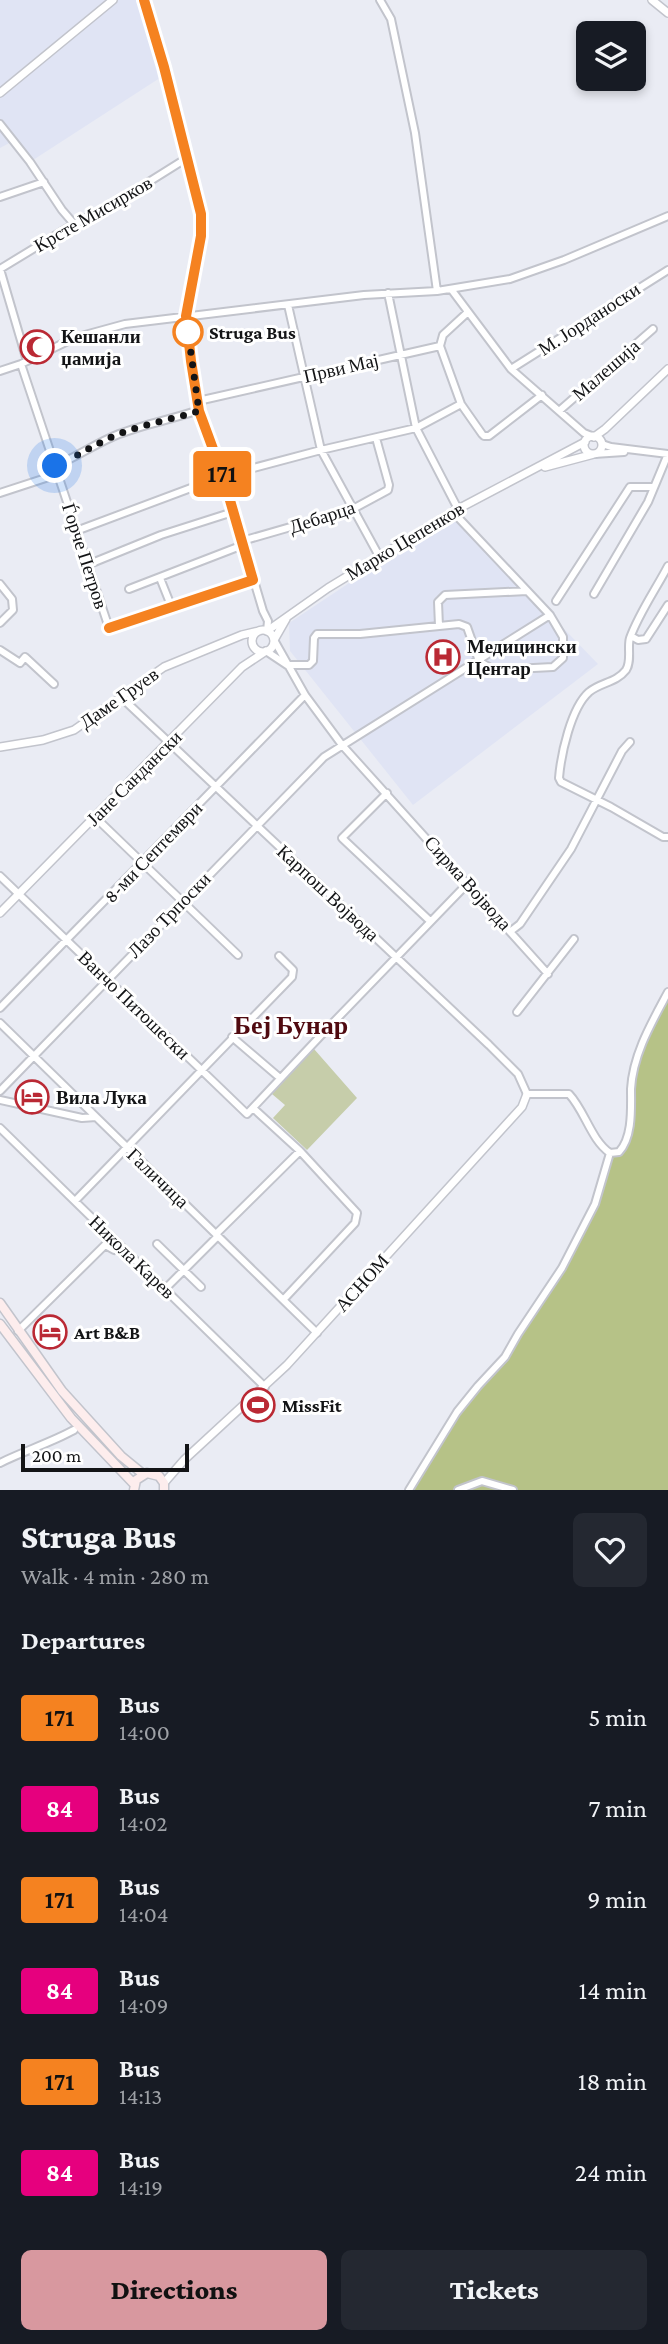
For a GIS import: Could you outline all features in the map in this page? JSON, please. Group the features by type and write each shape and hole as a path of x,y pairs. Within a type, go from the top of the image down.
{"main road":[{"path":"0,1303 78,1409 129,1464 142,1474 155,1474 164,1487"},
{"path":"0,1324 62,1408 134,1487 142,1474"}],"street":[{"path":"0,93 113,0"},
{"path":"145,0 197,194 201,224 186,316 199,411 223,476 269,625 254,635 254,646"},
{"path":"380,0 391,22 415,133 437,291"},
{"path":"652,0 668,13"},
{"path":"0,124 74,224"},
{"name":"Крсте Мисирков","path":"0,269 74,224 112,205 187,158"},
{"path":"0,197 44,182"},
{"path":"0,371 97,330 125,324 388,293 437,291 510,279 541,270 668,216"},
{"name":"Ѓорче Петров","path":"0,269 55,466 109,628 172,608"},
{"name":"М. Јорданоски","path":"511,369 668,270"},
{"path":"451,289 511,369 601,449 594,454"},
{"path":"235,638 243,639 287,665 309,665 312,663 314,638 317,634 360,634 459,624 467,627 479,661 492,669 552,667 563,658 563,637 550,615 455,510 416,428 388,293"},
{"path":"288,305 321,450 379,556"},
{"path":"468,313 443,335 440,346 461,404 482,433 489,436 542,395"},
{"name":"Малешија","path":"559,411 653,328"},
{"name":"Први Мај","path":"198,401 440,346"},
{"path":"528,473 592,439 668,369"},
{"path":"76,531 223,476 416,428 461,404"},
{"path":"55,466 120,434 199,411"},
{"name":"Дебарца","path":"129,589 243,543 353,509 382,494 388,490 389,485 376,438"},
{"path":"592,439 633,451"},
{"path":"592,439 586,451 594,454"},
{"path":"528,473 594,454 633,451 668,454 654,488 594,594"},
{"name":"Марко Цепенков","path":"263,631 455,510 528,473"},
{"path":"0,493 58,474"},
{"path":"556,601 630,487 654,488"},
{"path":"87,565 149,540 233,512"},
{"path":"668,566 631,636 626,670 614,681 598,685 578,706 560,768 561,782 668,837"},
{"path":"160,578 172,608 253,580"},
{"path":"0,584 12,599 13,610 0,623"},
{"path":"439,626 438,601 445,594 527,591"},
{"path":"631,636 638,640 646,639 668,605"},
{"path":"265,614 279,622"},
{"name":"Лазо Трпоски","path":"0,1091 324,757 550,615"},
{"path":"266,651 273,646 287,617"},
{"path":"263,631 274,640"},
{"name":"Даме Груев","path":"0,747 43,740 74,730 164,667 235,638 263,631"},
{"name":"Сирма Војвода","path":"274,640 305,695 342,745 548,974"},
{"name":"Јане Сандански","path":"248,661 254,646"},
{"path":"0,650 20,663 25,657 54,684"},
{"name":"Јане Сандански","path":"0,913 248,661 266,651"},
{"name":"8-ми Септември","path":"0,1009 305,695"},
{"name":"Карпош Војвода","path":"121,697 514,1070 527,1094"},
{"path":"510,931 520,923 571,849 622,751 630,742"},
{"path":"387,793 342,838 430,921"},
{"path":"95,817 238,956"},
{"path":"0,876 20,895"},
{"path":"284,1299 355,1223 358,1216 353,1206 300,1151 253,1108 468,883"},
{"name":"Ванчо Питошески","path":"20,895 247,1114 253,1108"},
{"path":"517,1012 574,939"},
{"path":"75,1201 292,977 293,970 279,956"},
{"path":"527,1094 569,1094 600,1144 610,1153 619,1152 623,1147 629,1123 634,1068 639,1049 668,992"},
{"name":"Галичица","path":"0,1023 317,1333"},
{"path":"232,1037 280,1078"},
{"name":"АСНОМ","path":"164,1487 184,1460 265,1387 317,1333 522,1107 527,1094"},
{"path":"0,1100 82,1118 96,1117"},
{"name":"Никола Карев","path":"0,1128 265,1387"},
{"path":"165,1289 300,1151"},
{"path":"409,1490 457,1412 505,1357 562,1268 595,1204 610,1153"},
{"path":"18,1331 105,1245 114,1250 119,1244"},
{"path":"157,1244 201,1287"},
{"path":"0,1463 74,1430"},
{"name":"АСНОМ","path":"155,1474 184,1460"},
{"path":"458,1490 482,1481 513,1490"}],"shaded area":[{"path":"0,0 144,0 166,74 30,162 13,141 0,148"},
{"name":"Медицински Центар","path":"453,514 598,664 413,805 290,651 289,623"}],"green space":[{"path":"668,992 668,1490 409,1490 457,1412 497,1366 545,1297 591,1213 610,1153 616,1154 627,1133 633,1068"},
{"path":"314,1049 357,1098 307,1150 273,1118 285,1105 272,1094"}],"bus line":[{"name":"171","path":"109,628 253,580 223,476 199,411 186,316 201,236 201,214 144,0"}],"place":[{"name":"Struga Bus","path":"188,332"},
{"name":"Кешанли џамија","path":"37,347"},
{"name":"Медицински Центар","path":"443,657"},
{"name":"Вила Лука","path":"32,1097"},
{"name":"Art B&B","path":"50,1332"},
{"name":"MissFit","path":"258,1405"}],"district":[{"name":"Беј Бунар","path":"291,1025"}],"route":[{"path":"55,466 120,434 199,411 188,332"}]}
